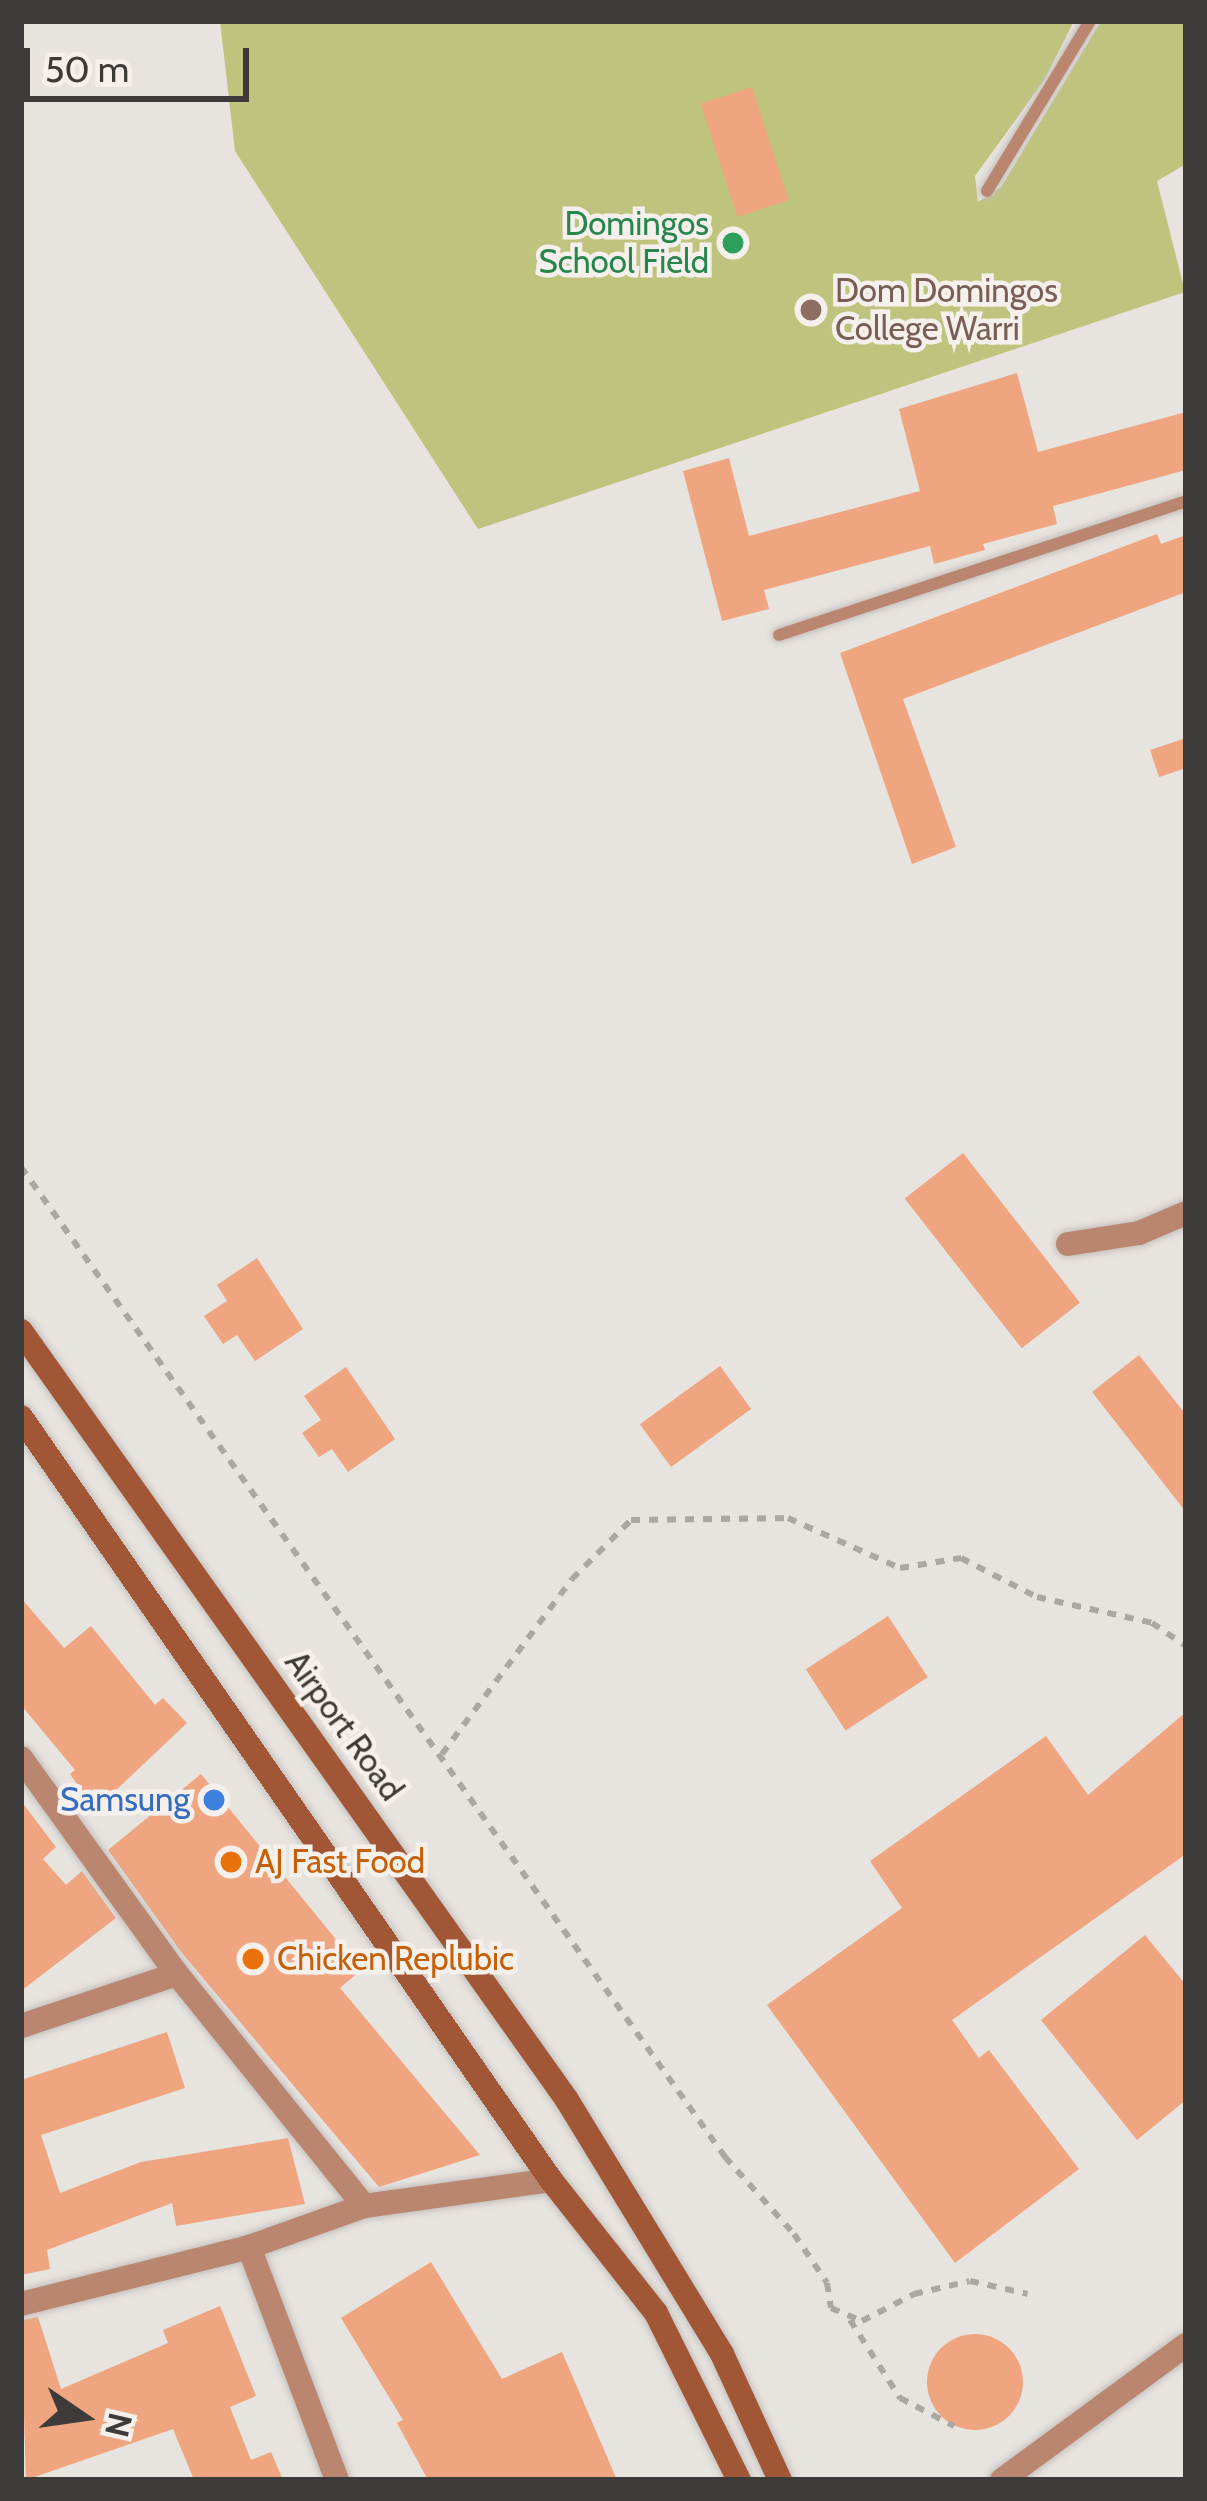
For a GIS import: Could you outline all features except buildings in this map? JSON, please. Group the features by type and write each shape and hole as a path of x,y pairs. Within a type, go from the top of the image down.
{"main road":[{"name":"Airport Road","path":"21,1331 567,2100 722,2354 780,2480"},
{"path":"21,1418 551,2180 656,2313 739,2480"}],"street":[{"path":"1068,1244 1139,1233 1186,1213"},
{"path":"21,1758 176,1974 364,2206"},
{"path":"21,2026 176,1974"},
{"path":"21,2304 248,2247 364,2206 551,2180"},
{"path":"248,2247 337,2480"},
{"path":"1002,2480 1186,2345"}],"lane":[{"path":"987,191 1090,21"},
{"path":"779,635 1186,501"}],"path":[{"path":"21,1167 725,2157 794,2234 827,2283 831,2308 850,2320 900,2398 954,2426"},
{"path":"442,1754 572,1579 631,1520 788,1518 901,1568 961,1558 1037,1597 1152,1624 1186,1646"},
{"path":"850,2320 957,2282 1028,2294"}],"green space":[{"name":"Domingos School Field","path":"220,21 1074,21 1045,79 975,176 978,202 1001,187 1101,21 1186,21 1186,164 1157,181 1185,292 478,529 235,151"}],"place":[{"name":"Domingos School Field","path":"733,243"},
{"name":"Dom Domingos College Warri","path":"811,310"},
{"name":"Samsung","path":"214,1800"},
{"name":"AJ Fast Food","path":"231,1862"},
{"name":"Chicken Replubic","path":"253,1959"}]}
